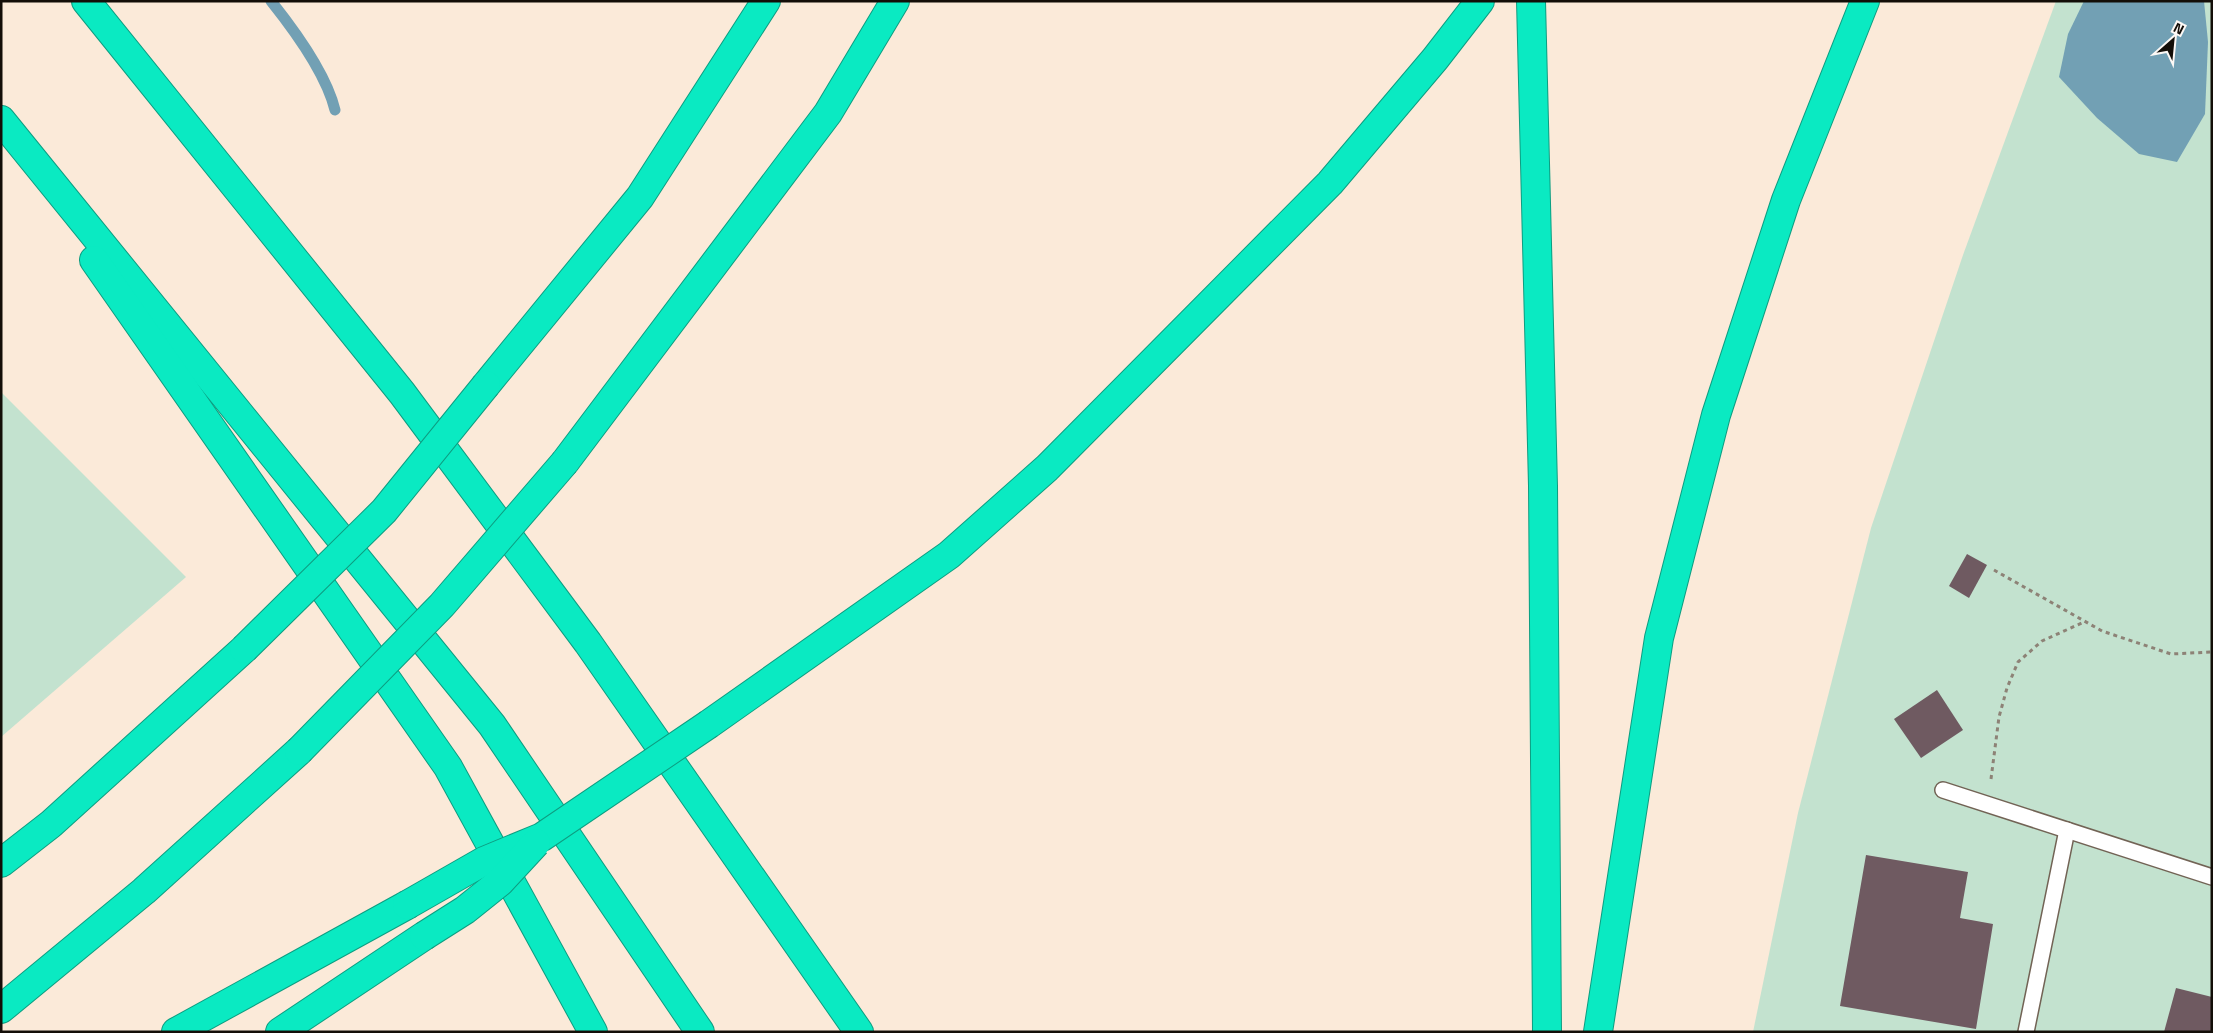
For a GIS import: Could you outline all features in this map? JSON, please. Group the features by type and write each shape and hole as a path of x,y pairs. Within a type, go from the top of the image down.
{"highway":[{"path":"86,1 402,393 588,643 859,1032"},
{"path":"1,863 51,824 244,649 384,511 640,197 766,1"},
{"path":"1,1008 144,891 299,751 442,605 565,462 828,113 895,1"},
{"path":"176,1032 484,861 542,837 783,672 949,555 1047,468 1330,183 1435,59 1480,1"},
{"path":"1531,1 1542,476 1547,1032"},
{"path":"1598,1032 1658,638 1709,443 1786,200 1865,1"},
{"path":"1,120 492,725 700,1032"},
{"path":"1,128 448,767 593,1032"},
{"path":"280,1032 464,910 500,882 542,837"}],"lane":[{"path":"1943,790 2212,877"},
{"path":"2026,1032 2067,830"}],"path":[{"path":"1994,570 2102,631 2170,654 2212,652"},
{"path":"1988,805 1999,717 2007,688 2018,662 2042,641 2084,622"}],"green space":[{"path":"2056,1 2212,1 2212,1032 1753,1032 1798,813 1871,528 1963,255"},
{"path":"1,392 186,577 1,737"}],"water":[{"path":"2084,1 2204,1 2208,42 2205,114 2177,162 2139,154 2097,118 2059,77 2068,34"}],"building":[{"path":"1967,554 1987,565 1969,598 1949,586"},
{"path":"1937,690 1963,730 1921,758 1894,719"},
{"path":"1866,855 1968,872 1960,918 1993,924 1976,1029 1840,1006"},
{"path":"2176,988 2212,997 2212,1032 2164,1032"}],"waterway":[{"path":"271,1 309,53 325,82 335,110"}]}
